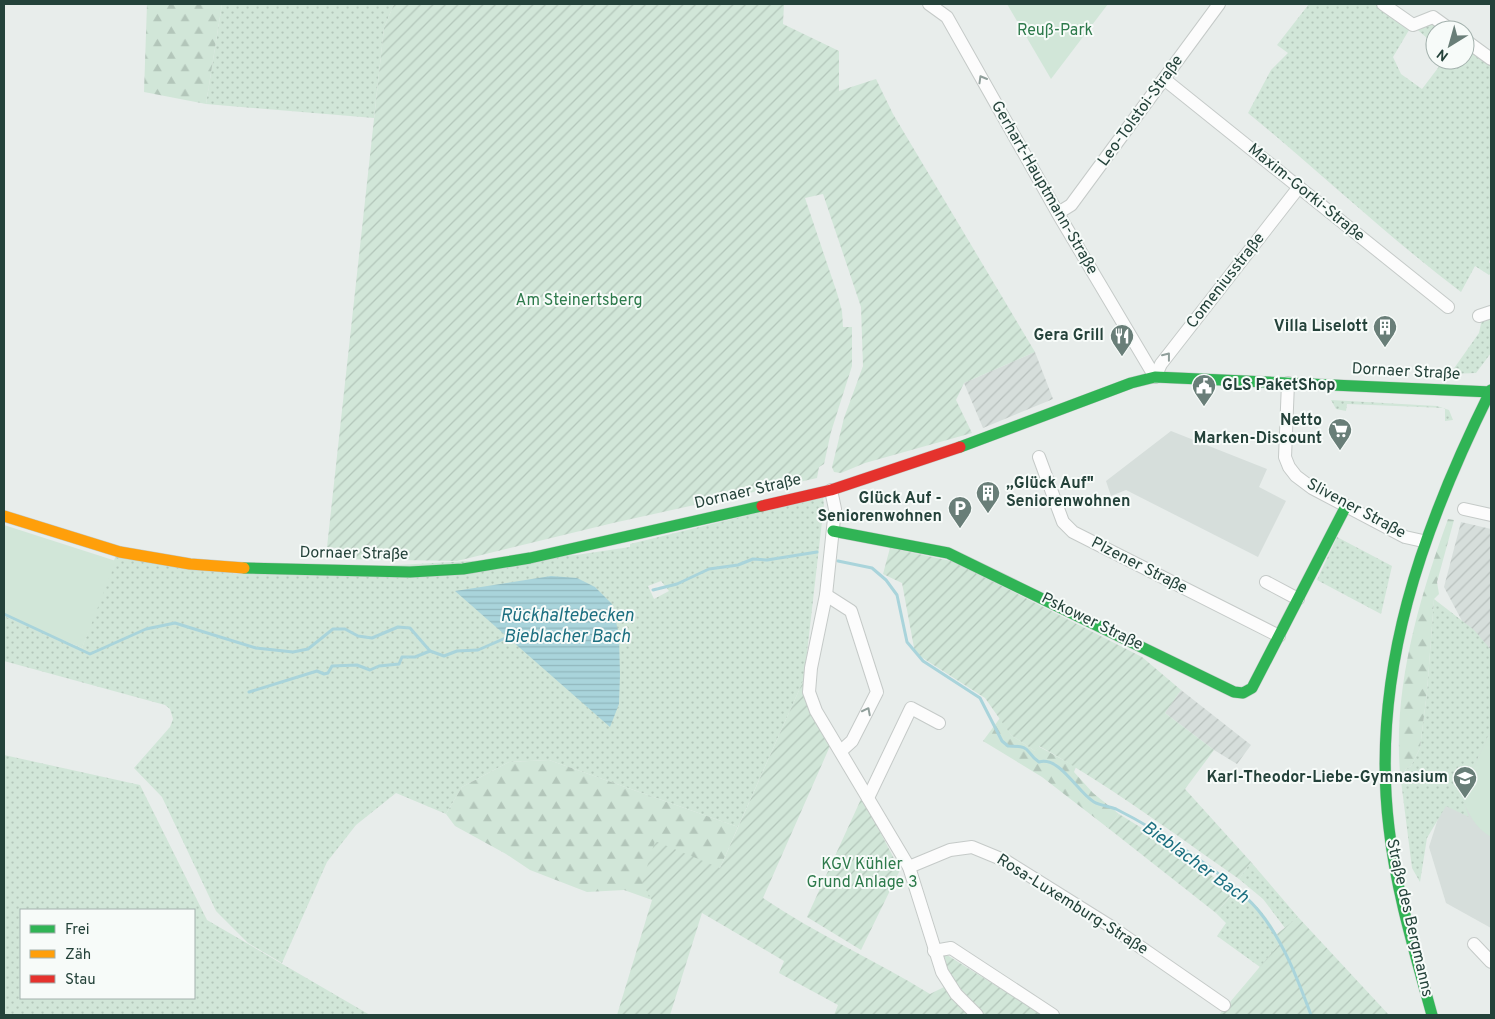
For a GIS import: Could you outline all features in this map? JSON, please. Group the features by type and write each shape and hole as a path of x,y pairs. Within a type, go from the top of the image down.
{"main road":[{"name":"Dornaer Straße","path":"4,516 120,552 190,564 259,569 410,572 463,569 530,558 831,490 970,443 1131,383 1155,377 1491,392"},
{"name":"Straße des Bergmanns","path":"1432,1015 1397,875 1386,802 1386,714 1394,653 1404,605 1423,541 1491,392"},
{"name":"Pskower Straße","path":"833,531 948,553 1234,692 1243,693 1252,688 1346,506"}],"street":[{"name":"Gerhart-Hauptmann-Straße","path":"929,4 947,17 1058,213 1155,377"},
{"name":"Leo-Tolstoi-Straße","path":"1058,213 1071,205 1219,4"},
{"path":"1383,4 1412,24 1433,17 1437,20"},
{"path":"1475,47 1491,59"},
{"name":"Maxim-Gorki-Straße","path":"1164,78 1448,306"},
{"name":"Comeniusstraße","path":"1155,377 1161,364 1298,187"},
{"name":"Slivener Straße","path":"1288,383 1285,457 1289,468 1312,488 1410,538 1423,541"},
{"name":"Plzener Straße","path":"1039,457 1063,522 1074,532 1279,636"},
{"path":"831,490 835,509 833,531 826,595 811,668 810,692 816,711 909,867 942,972 956,994 977,1015"},
{"path":"1464,510 1491,515"},
{"path":"1266,582 1298,599"},
{"path":"826,595 851,611 877,692 852,741 841,751"},
{"path":"868,798 911,708 939,723"},
{"name":"Rosa-Luxemburg-Straße","path":"909,867 950,850 972,847 1006,861 1110,926 1224,1005"},
{"path":"1474,944 1491,962"},
{"path":"934,951 951,948 1053,1015"}],"shaded area":[{"path":"1035,352 1053,399 983,428 964,383"},
{"path":"1171,431 1267,469 1259,487 1286,501 1258,557 1126,490 1111,496 1106,481"},
{"path":"1461,522 1491,529 1491,650 1462,621 1444,587"},
{"name":"Karl-Theodor-Liebe-Gymnasium","path":"1491,650 1491,928 1446,903 1429,847"},
{"path":"1181,690 1251,745 1237,764 1214,750 1165,713"}],"green space":[{"path":"147,4 222,4 206,104 144,92"},
{"path":"222,4 394,4 384,28 374,118 206,104"},
{"name":"Am Steinertsberg","path":"394,4 784,4 783,24 839,51 839,91 876,79 893,114 1035,352 964,383 956,400 972,433 865,463 841,473 834,472 832,467 844,418 863,366 861,307 823,194 805,198 837,293 842,311 843,327 852,327 852,366 831,432 824,464 819,467 817,478 613,523 457,561 342,559 336,548 327,547 384,28"},
{"name":"Reuß-Park","path":"1007,4 1108,4 1051,79"},
{"path":"1309,4 1383,4 1413,24 1433,17 1437,20 1425,20 1425,36 1412,25 1393,57 1401,74 1422,89 1436,70 1475,70 1475,47 1491,59 1491,256 1489,262 1491,273 1489,275 1475,266 1461,292 1407,249 1248,113 1271,70 1288,53 1277,45"},
{"path":"1491,314 1491,353 1476,373 1450,374 1479,333 1482,319"},
{"path":"1331,400 1437,406 1443,408 1347,404 1346,411 1336,409"},
{"path":"1445,409 1449,410 1453,420 1445,421"},
{"path":"823,497 824,504 804,679 738,827 549,760 509,762 462,787 446,814 396,793 356,825 327,862 282,963 248,943 216,911 162,797 134,768 170,727 173,719 170,709 165,705 4,661 4,616 82,648 116,555 236,574 576,555 630,547 630,544","holes":["661,581 669,591 654,599 648,586"]},
{"path":"1448,519 1454,520 1437,582 1439,594 1434,599 1427,692 1420,748 1411,766 1400,773 1400,708 1410,644 1427,580"},
{"path":"4,525 116,561 82,648 4,616"},
{"path":"1337,537 1392,566 1381,614 1317,580"},
{"path":"890,548 951,561 980,575 1142,657 1181,690 1165,713 1214,750 1185,789 1251,862 1239,879 1140,810 1065,761 1039,746 1035,751 1011,735 985,698 915,653 902,583 883,574"},
{"path":"1434,599 1474,630 1491,650 1491,730 1461,794 1469,817 1446,806 1427,838 1420,882 1412,868 1400,773 1411,766 1420,748 1427,692"},
{"path":"804,679 830,746 763,898 930,994 944,987 971,1015 834,1015 838,1005 779,973 784,961 702,913 670,1015 617,1015 652,900 642,883 655,841 720,868"},
{"path":"1000,718 1011,735 1035,751 1038,746 1076,767 1074,772 1093,793 1119,814 1108,828 1042,777 983,741"},
{"path":"1491,730 1491,837 1480,829 1472,819 1461,795"},
{"path":"4,755 140,785 207,920 370,1015 4,1015"},
{"path":"549,760 738,827 720,868 652,900 624,890 587,892 530,870 506,854 455,826 446,814 462,787 509,762"},
{"name":"KGV Kühler Grund Anlage 3","path":"862,797 900,870 861,950 807,917"},
{"path":"1119,814 1171,846 1234,892 1216,913 1108,828"},
{"path":"1251,862 1298,917 1285,928 1263,899 1239,879"},
{"path":"1238,888 1257,906 1268,920 1280,943 1260,967 1217,936 1226,923 1216,913"},
{"path":"1298,917 1389,1015 1219,1015 1280,943 1277,934"},
{"path":"947,955 1043,1015 983,1015 951,978 942,957"}],"water":[{"name":"Rückhaltebecken Bieblacher Bach","path":"551,576 577,578 595,587 612,604 619,635 620,675 619,704 610,727 455,591"}],"waterway":[{"name":"Bieblacher Bach","path":"653,590 677,584 709,569 738,565 753,559 767,560 817,552"},
{"name":"Bieblacher Bach","path":"838,561 872,568 886,580 897,595 907,642 923,661 980,698 1002,741 1008,746 1025,748 1039,762 1054,764 1094,802 1116,809 1152,829 1192,854 1245,896 1258,910 1275,934 1295,974 1311,1015"},
{"name":"Bieblacher Bach","path":"4,614 90,654 146,629 175,623 256,648 293,652 308,649 333,629 345,629 358,636 372,638 398,627 410,628 430,651 444,656 457,651 478,650 510,636"},
{"path":"249,692 317,671 324,674 328,673 332,666 357,665 370,670 379,666 399,664 402,657 415,657 430,651"}],"traffic: fast":[{"path":"960,447 1131,383 1155,377 1491,392"},
{"path":"1432,1015 1407,922 1392,852 1385,770 1387,713 1395,657 1407,602 1424,548 1466,442 1491,390"},
{"path":"244,568 410,572 463,569 530,558 762,506"},
{"path":"833,531 948,553 1234,692 1243,693 1252,688 1346,506"}],"traffic: slow":[{"path":"4,516 120,552 190,564 244,568"}],"traffic: jam":[{"path":"762,506 831,490 960,447"}],"place":[{"name":"Villa Liselott","path":"1385,348"},
{"name":"Gera Grill","path":"1122,357"},
{"name":"GLS PaketShop","path":"1204,407"},
{"name":"Netto Marken-Discount","path":"1340,451"},
{"name":"„Glück Auf\" Seniorenwohnen","path":"988,514"},
{"name":"Glück Auf - Seniorenwohnen","path":"960,529"},
{"name":"Karl-Theodor-Liebe-Gymnasium","path":"1465,799"}]}
